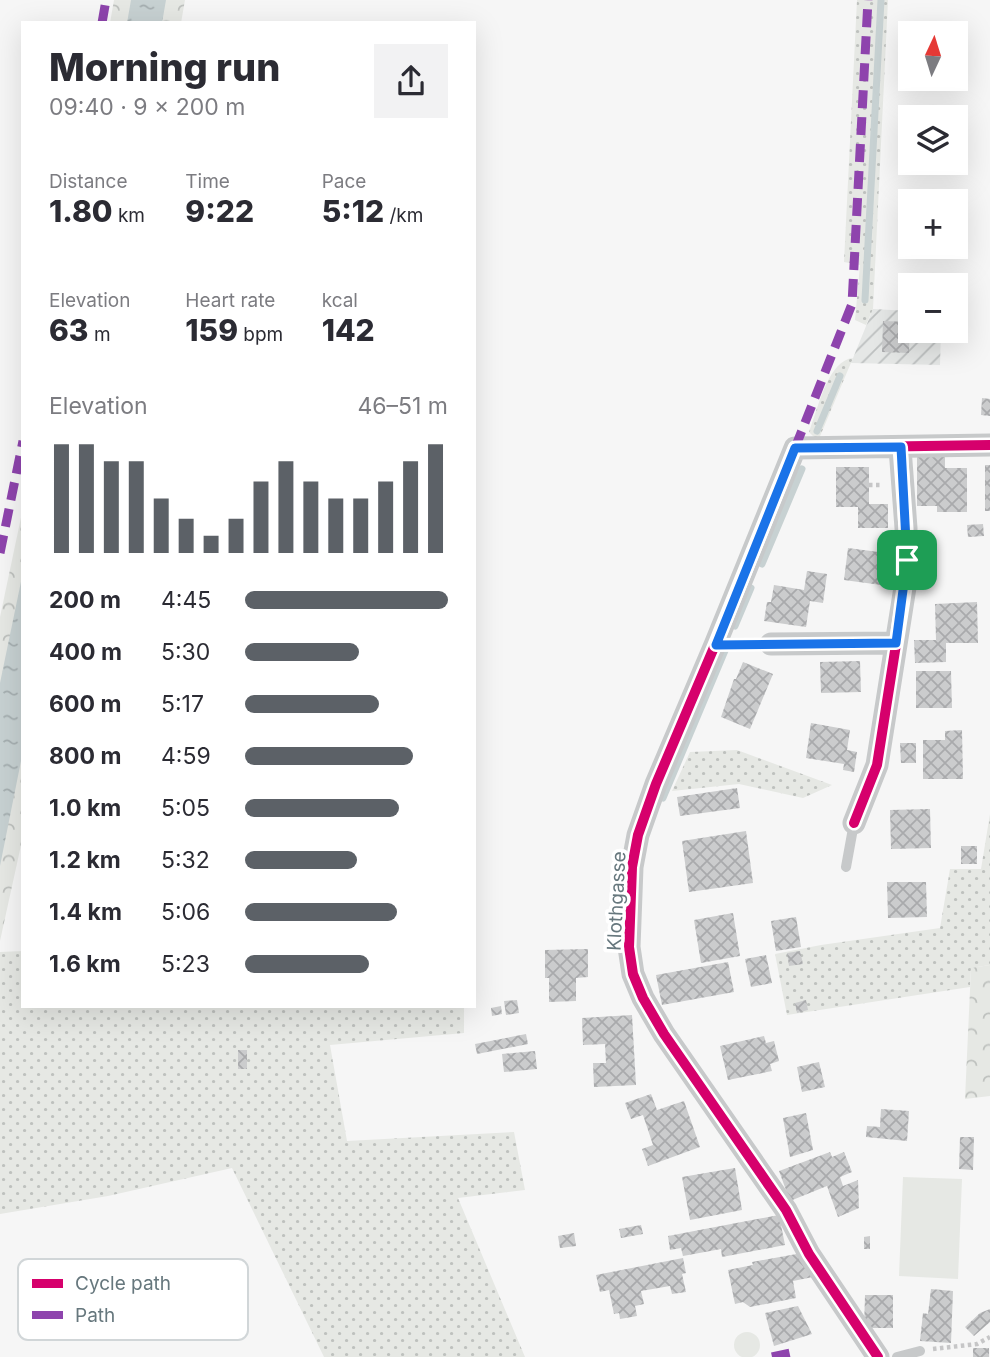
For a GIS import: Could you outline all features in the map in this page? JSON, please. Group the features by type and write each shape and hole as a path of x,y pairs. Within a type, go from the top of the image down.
{"street":[{"path":"854,823 877,765 907,560 901,447 990,445"},
{"name":"Klothgasse","path":"878,1357 809,1254 786,1210 664,1034 643,998 633,974 629,947 632,867 638,835 656,784 716,645 795,448 901,447"},
{"path":"771,644 896,643"}],"lane":[{"path":"846,867 854,823"},
{"path":"897,1357 920,1351"}],"path":[{"path":"920,1351 977,1344 990,1337"}],"shaded area":[{"path":"873,309 898,310 898,343 941,343 940,365 851,363"}],"green space":[{"path":"114,0 185,0 181,21 110,21"},
{"path":"857,0 888,0 873,309 866,325 855,320 860,265 844,262"},
{"path":"853,358 818,441 809,432 821,396 837,367"},
{"path":"21,517 21,845 0,941 0,617"},
{"path":"737,750 832,785 803,798 739,784 672,791 690,752"},
{"path":"990,814 990,965 971,968 970,987 787,1015 775,954 940,928 950,869 981,869"},
{"path":"21,951 21,1008 464,1008 464,1033 330,1045 347,1141 514,1132 525,1190 458,1198 525,1357 324,1357 232,1168 108,1196 0,1214 0,952"},
{"path":"990,965 990,1096 965,1099 971,968"},
{"path":"903,1177 962,1179 958,1279 899,1276"},
{"path":"747,1332 756,1336 760,1345 756,1354 747,1358 738,1354 734,1345 738,1336"}],"water":[{"path":"131,0 166,0 162,21 127,21"},
{"path":"21,582 21,761 0,866 0,683"}],"building":[{"path":"883,321 898,322 898,343 909,343 909,353 882,352"},
{"path":"982,398 990,399 990,416 981,415"},
{"path":"945,456 945,468 967,468 967,512 937,512 937,506 917,506 917,457"},
{"path":"985,465 990,465 990,511 985,511"},
{"path":"836,467 869,467 869,504 888,504 888,528 858,528 858,507 836,507"},
{"path":"983,524 984,536 968,537 967,525"},
{"path":"848,548 886,553 881,585 844,580"},
{"path":"807,571 827,574 823,603 810,601 806,627 764,621 767,602 771,602 774,585 804,590"},
{"path":"977,602 978,643 946,643 946,662 915,663 914,640 936,640 935,604"},
{"path":"860,661 861,692 821,693 820,662"},
{"path":"743,662 773,674 750,729 721,717"},
{"path":"916,671 951,671 952,708 916,708"},
{"path":"811,723 850,730 847,750 857,752 854,772 843,770 844,764 806,758"},
{"path":"962,730 963,779 923,779 923,740 945,740 945,731"},
{"path":"900,743 916,743 916,763 901,763"},
{"path":"737,788 740,808 680,816 677,797"},
{"path":"930,809 931,848 891,849 890,810"},
{"path":"746,831 753,883 689,892 682,841"},
{"path":"961,846 977,846 977,864 961,864"},
{"path":"887,882 926,882 927,917 888,918"},
{"path":"733,913 740,956 701,963 694,920"},
{"path":"796,917 801,947 776,951 771,921"},
{"path":"588,949 588,977 576,978 576,1001 549,1002 549,978 545,978 545,950"},
{"path":"800,951 803,964 789,966 787,953"},
{"path":"766,955 772,983 751,987 745,959"},
{"path":"728,962 734,992 662,1005 656,975"},
{"path":"517,1000 519,1013 506,1015 504,1001"},
{"path":"806,1000 808,1010 797,1013 795,1003"},
{"path":"501,1006 502,1014 492,1016 491,1008"},
{"path":"632,1015 636,1085 594,1087 593,1063 606,1063 605,1044 583,1045 582,1018"},
{"path":"526,1034 528,1044 477,1054 475,1044"},
{"path":"764,1036 766,1043 774,1041 779,1061 770,1064 772,1071 728,1080 720,1046"},
{"path":"238,1050 247,1050 247,1069 238,1069"},
{"path":"535,1051 537,1069 504,1072 502,1054"},
{"path":"819,1062 825,1087 802,1092 797,1067"},
{"path":"651,1094 657,1110 684,1101 700,1147 648,1166 642,1149 653,1145 643,1115 631,1119 625,1103"},
{"path":"881,1109 909,1111 907,1141 866,1137 867,1126 880,1127"},
{"path":"806,1113 813,1150 790,1157 783,1118"},
{"path":"960,1137 974,1137 973,1170 959,1169"},
{"path":"830,1152 832,1157 844,1152 852,1172 840,1177 843,1186 858,1180 859,1208 838,1217 827,1186 790,1201 779,1171"},
{"path":"735,1168 742,1210 690,1220 682,1177"},
{"path":"779,1215 785,1245 722,1257 721,1249 683,1256 681,1248 670,1250 668,1236"},
{"path":"641,1225 643,1234 621,1238 619,1229"},
{"path":"574,1233 576,1246 560,1248 558,1236"},
{"path":"870,1236 870,1249 864,1249 864,1237"},
{"path":"802,1253 813,1277 793,1281 796,1298 750,1307 743,1302 735,1304 728,1270 753,1265 752,1262"},
{"path":"683,1258 686,1273 682,1274 686,1292 672,1294 670,1286 641,1291 644,1304 635,1306 637,1316 620,1319 619,1313 614,1314 609,1290 600,1292 596,1275"},
{"path":"931,1289 953,1291 951,1343 920,1341 923,1313 928,1314"},
{"path":"865,1295 893,1295 893,1328 864,1328"},
{"path":"798,1306 812,1334 774,1346 765,1313"},
{"path":"990,1309 990,1322 974,1336 965,1327 980,1313"},
{"path":"973,1348 989,1348 989,1357 973,1357"}],"waterway":[{"path":"865,300 881,0"},
{"path":"817,431 840,376"},
{"path":"762,564 802,469"},
{"path":"735,626 751,588"},
{"path":"663,798 727,646"}],"marked path":[{"path":"102,21 106,0"},
{"path":"795,448 852,304 868,0"},
{"path":"0,553 21,451"},
{"path":"772,1357 795,1352"}],"cycle path":[{"path":"878,1357 809,1254 786,1210 664,1034 643,998 633,974 629,947 632,867 638,835 656,784 795,448 990,445"},
{"path":"854,823 877,765 906,581 906,528 900,448"}],"route":[{"path":"901,447 907,560 896,643 716,645 795,448 901,447"}]}
